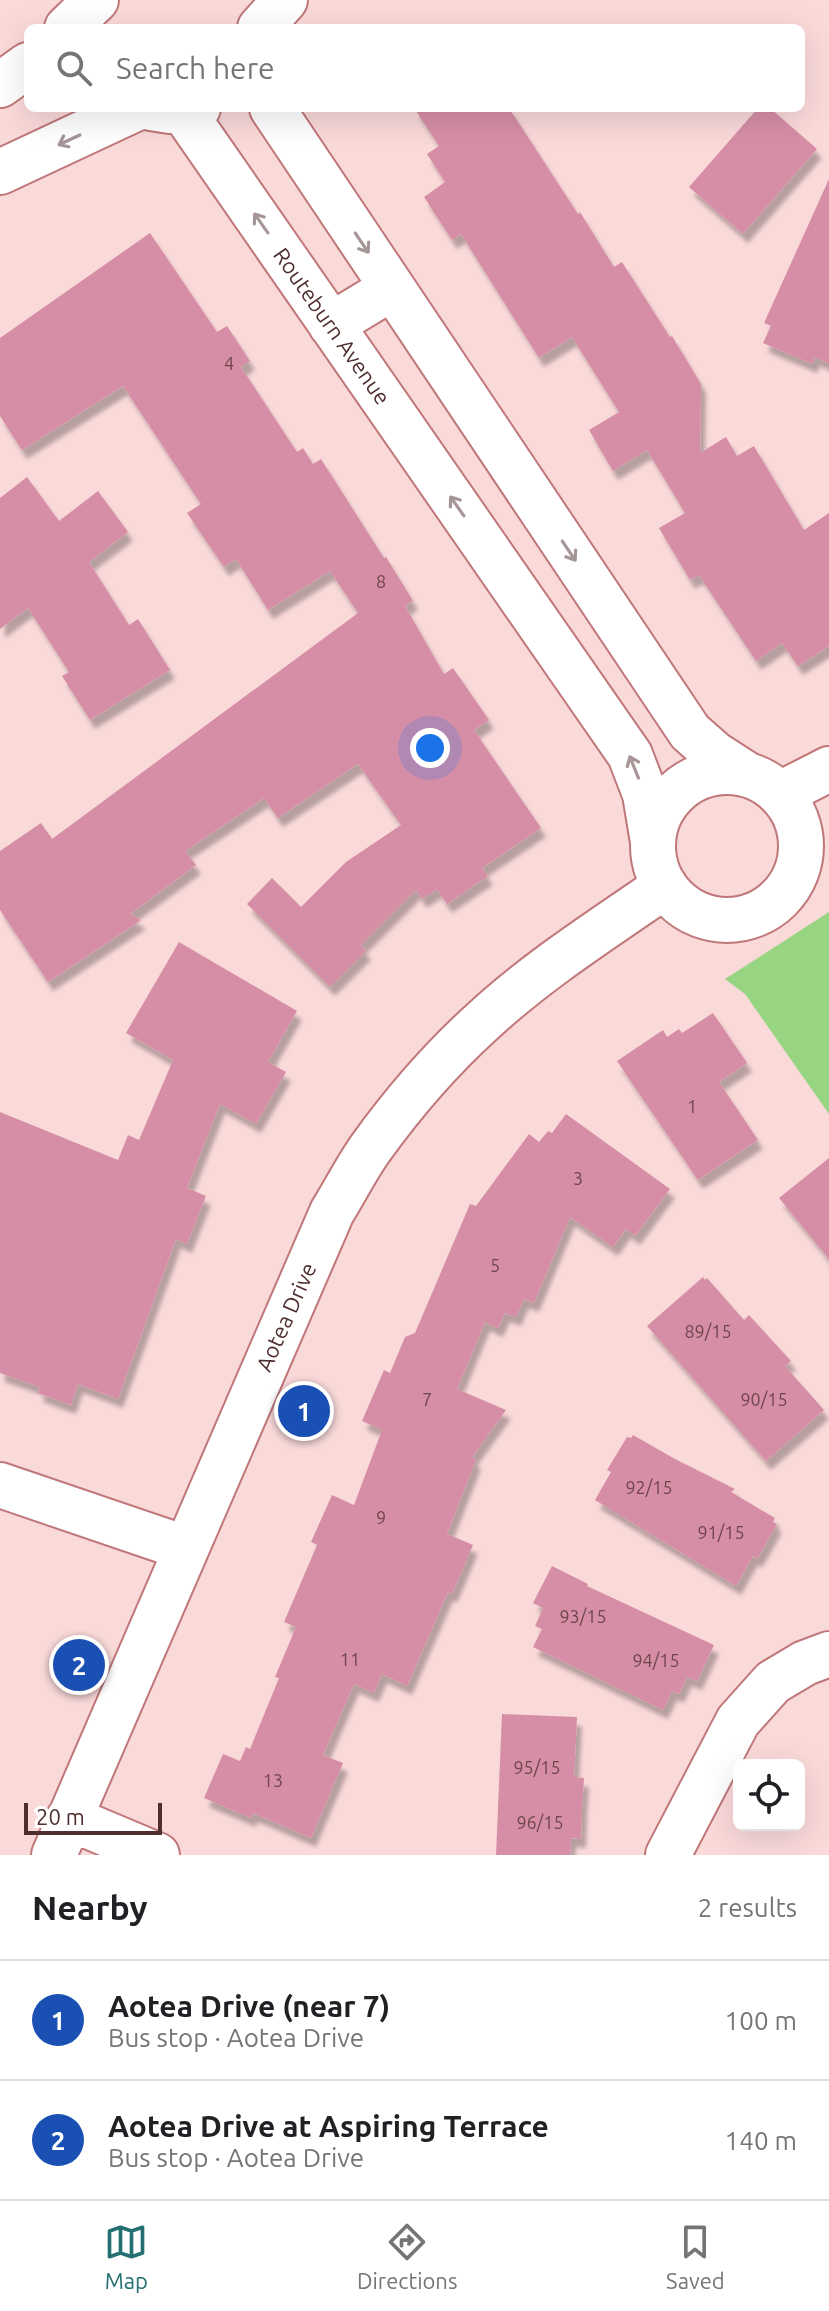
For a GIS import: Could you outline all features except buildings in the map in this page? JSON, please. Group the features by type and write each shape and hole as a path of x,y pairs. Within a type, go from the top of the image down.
{"street":[{"path":"72,24 99,0"},
{"path":"96,24 99,0"},
{"path":"249,0 257,24"},
{"path":"262,24 285,0"},
{"path":"0,85 24,68"},
{"path":"0,172 128,112"},
{"name":"Routeburn Avenue","path":"180,112 630,755 645,794 655,865 665,886"},
{"path":"275,112 690,732 715,754 763,784 791,809 799,827 799,865 781,897 766,909 748,917 729,920 710,918 693,912 665,886"},
{"path":"331,325 392,288"},
{"path":"481,541 538,505"},
{"path":"653,842 665,805 683,786 695,780 720,772 763,784 829,769"},
{"name":"Aotea Drive","path":"62,1836 332,1212 370,1150 409,1098 484,1020 535,977 665,886"},
{"path":"0,1485 185,1548"},
{"path":"668,1855 738,1721 773,1682 805,1663 829,1654"},
{"path":"62,1836 157,1855"}],"green space":[{"path":"829,912 829,1114 745,994 725,979"}],"place":[{"name":"Aotea Drive (near 7)","path":"304,1411"},
{"name":"Aotea Drive at Aspiring Terrace","path":"79,1665"}]}
